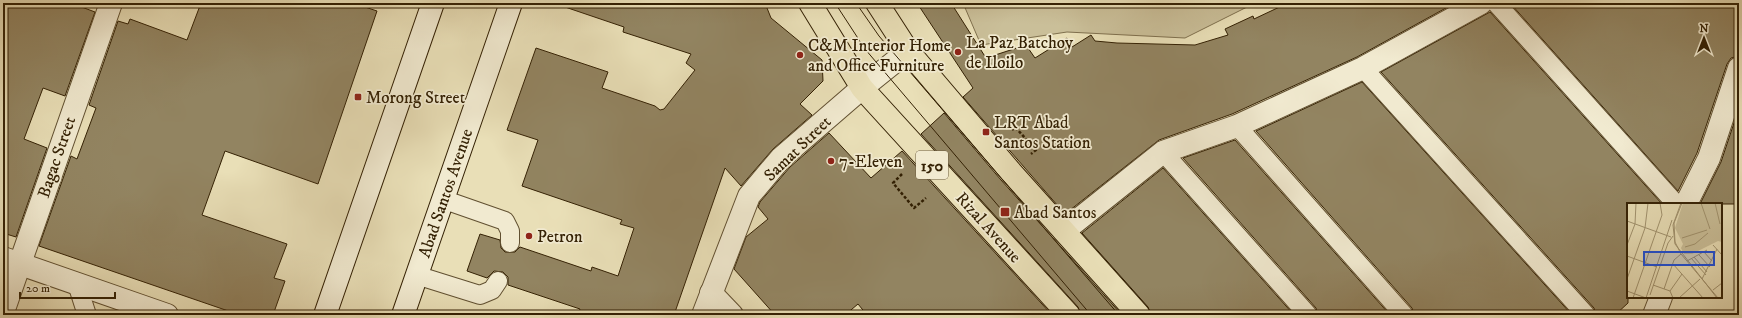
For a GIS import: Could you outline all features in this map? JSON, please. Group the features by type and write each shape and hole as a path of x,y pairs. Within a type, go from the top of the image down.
{"main road":[{"name":"Rizal Avenue","path":"810,3 862,88 1069,315"},
{"path":"877,3 908,51 1064,232 1139,315"}],"street":[{"name":"Bagac Street","path":"3,312 11,261 111,3"},
{"path":"325,315 433,3"},
{"name":"Abad Santos Avenue","path":"403,315 511,3"},
{"path":"1064,232 1163,152 1237,126 1363,68 1481,3"},
{"name":"Samat Street","path":"703,315 749,196 781,158 862,88 908,51"},
{"path":"1686,203 1709,158 1739,68"},
{"path":"11,261 166,315"},
{"path":"711,293 732,315"},
{"path":"1654,315 1661,298"}],"lane":[{"path":"1496,3 1675,203"},
{"path":"1363,68 1586,315"},
{"path":"1237,126 1404,315"},
{"path":"1163,152 1308,315"},
{"path":"442,199 505,221 510,232 510,244"},
{"path":"416,275 480,295 492,290 498,281"},
{"path":"77,284 87,315"},
{"path":"3,312 11,315"}],"path":[{"path":"905,172 893,183 914,208 928,197"}],"shaded area":[{"path":"963,3 1255,3 1185,38 1067,32 981,45"}],"building":[{"path":"3,3 71,3 95,12 65,96 43,88 24,139 47,148 16,237 3,233"},
{"path":"201,3 353,3 377,11 318,184 225,151 202,215 287,244 274,278 285,281 273,315 240,315 39,246 71,156 77,159 96,108 89,105 118,21 128,24 130,19 187,40"},
{"path":"566,3 765,3 771,18 822,60 823,81 800,104 812,115 773,149 741,186 725,168 674,315 578,315 580,309 508,285 508,277 503,272 494,271 487,278 467,271 480,234 500,240 501,248 505,252 515,252 520,247 591,271 592,267 618,276 634,228 620,224 622,220 522,186 538,140 507,130 536,48 608,72 602,88 655,106 660,110 664,109 695,70 686,63 691,54 623,32 624,27 565,7"},
{"path":"917,3 951,3 986,58 1026,45 1035,58 1067,38 1072,47 1091,35 1095,41 1195,45 1228,35 1225,29 1253,16 1254,19 1288,3 1455,3 1357,57 1232,114 1159,140 1065,214 963,97 973,88"},
{"path":"1510,3 1739,3 1739,56 1731,58 1727,64 1697,153 1678,191"},
{"path":"1490,12 1661,203 1627,203 1628,303 1615,315 1596,315 1594,308 1381,72"},
{"path":"1362,82 1572,315 1414,315 1412,308 1256,131"},
{"path":"1739,108 1739,204 1700,203 1721,162"},
{"path":"944,113 1001,180 1122,315 1081,315 1078,307 921,134"},
{"path":"829,133 871,178 902,151 1052,315 867,315 858,304 845,315 775,315 734,269 746,237 768,219 758,207 760,202 790,167"},
{"path":"1235,140 1390,315 1318,315 1316,308 1183,158"},
{"path":"1163,168 1294,315 1151,315 1148,307 1082,233"}],"tram line":[{"path":"835,3 865,49 1091,315"},
{"path":"856,3 879,36 1119,315"}],"place":[{"name":"La Paz Batchoy de Iloilo","path":"958,52"},
{"name":"C&M Interior Home and Office Furniture","path":"800,55"},
{"name":"Morong Street","path":"358,97"},
{"name":"LRT Abad Santos Station","path":"986,132"},
{"name":"7-Eleven","path":"831,161"},
{"name":"Abad Santos","path":"1005,212"},
{"name":"Petron","path":"529,236"}]}
